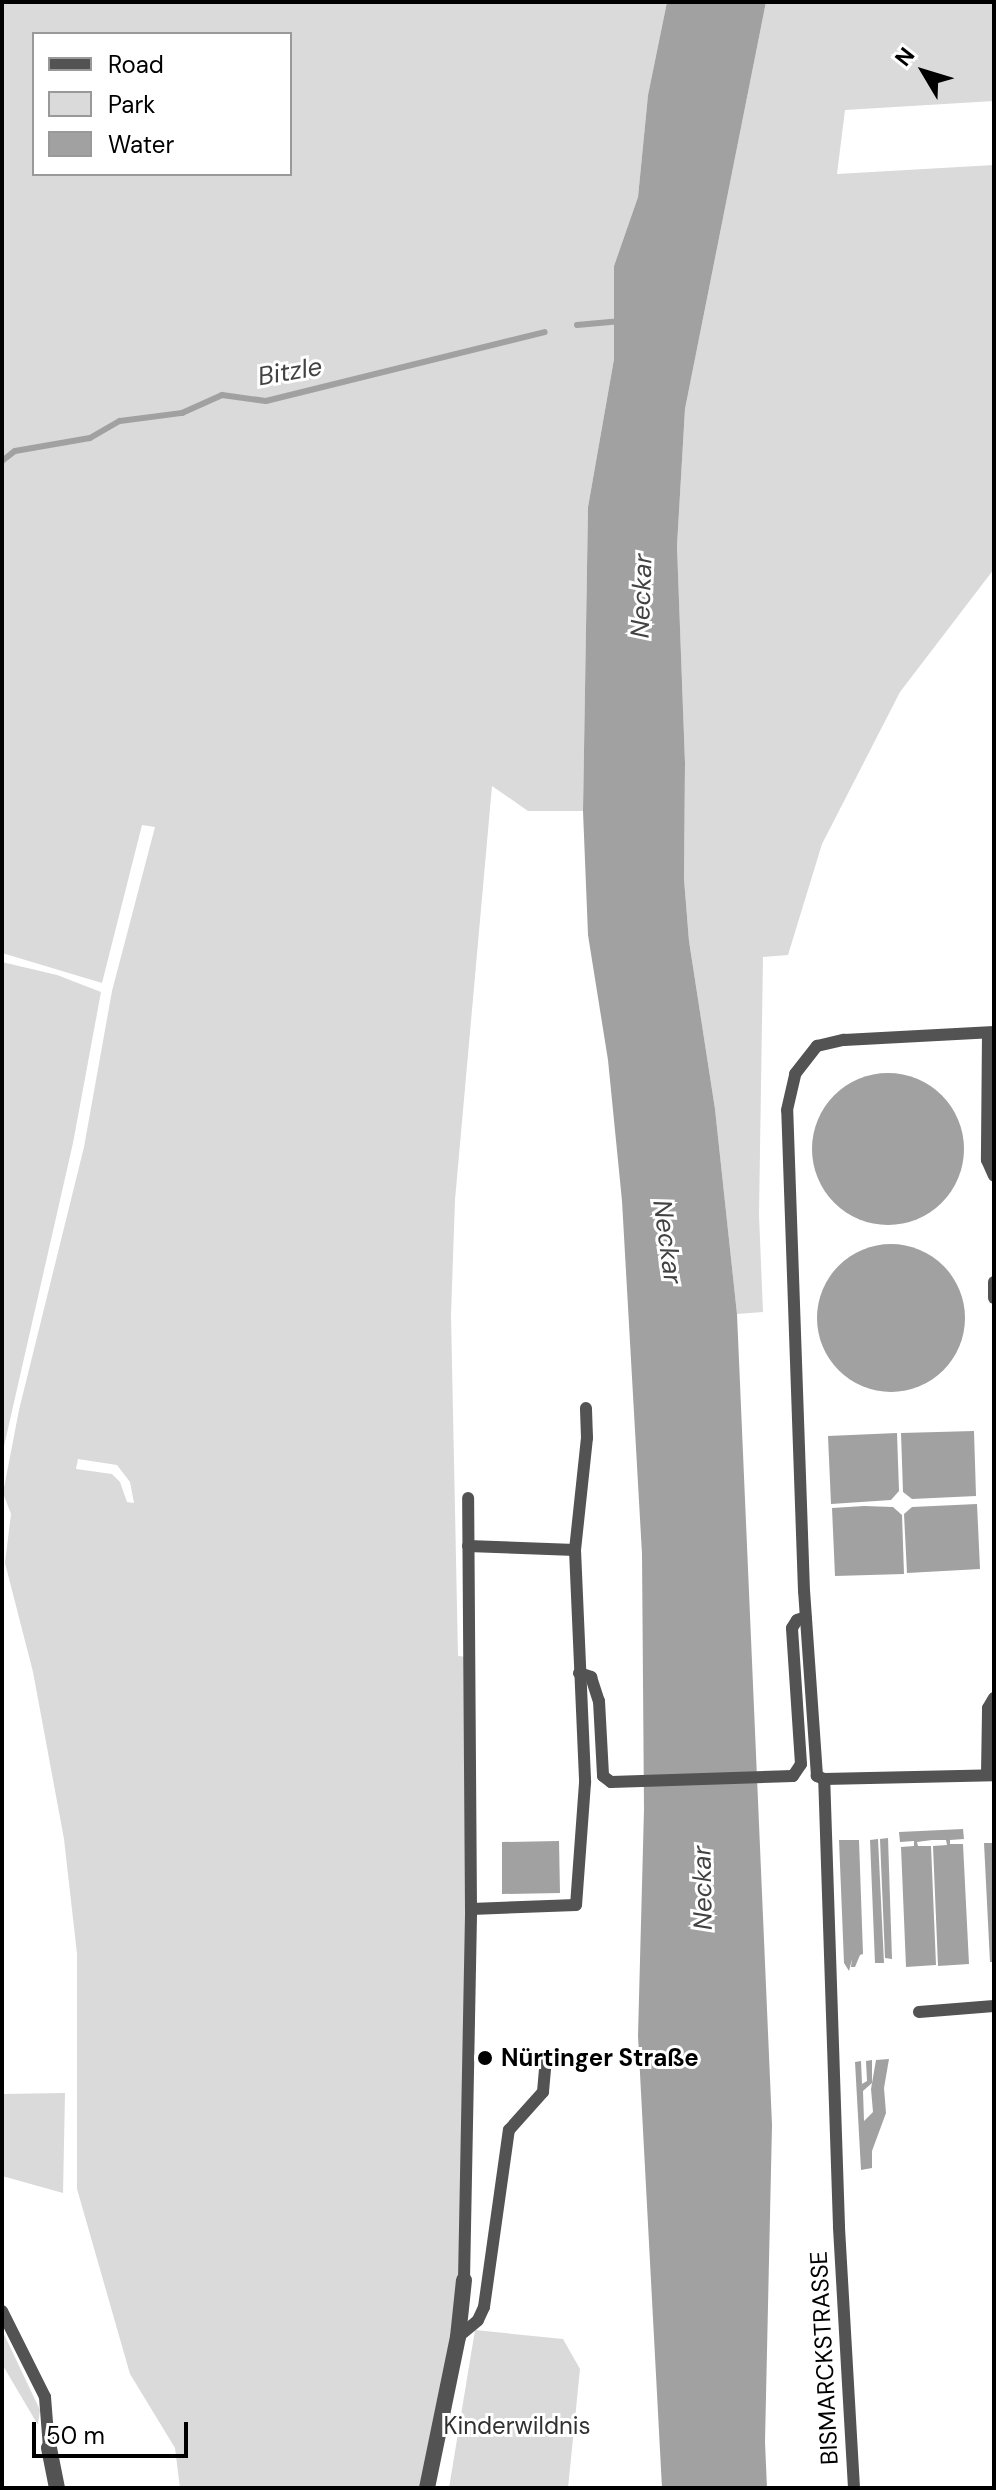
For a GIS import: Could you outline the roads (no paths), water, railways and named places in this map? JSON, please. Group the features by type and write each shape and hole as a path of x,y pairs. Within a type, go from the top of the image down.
{"street":[{"path":"427,2488 458,2337 464,2280"},
{"path":"49,2448 57,2488"}],"lane":[{"path":"579,1673 591,1677 599,1701 603,1776 611,1782 793,1776 799,1772 792,1628 797,1620 806,1617 787,1110 795,1074 817,1046 844,1040 991,1032 986,1129 987,1160 994,1176"},
{"path":"994,1282 994,1298"},
{"path":"471,1909 576,1905 585,1783 575,1550 587,1438 586,1408"},
{"path":"464,2280 471,1909 468,1498"},
{"path":"468,1546 575,1550"},
{"name":"BISMARCKSTRASSE","path":"806,1617 817,1776 824,1779 839,2226 854,2488"},
{"path":"824,1779 991,1775 988,1708 994,1698"},
{"path":"919,2012 994,2006"},
{"path":"458,2337 478,2320 484,2307 509,2130 543,2092 546,2057"},
{"path":"2,2311 45,2397 49,2448"}],"water":[{"name":"Neckar","path":"667,2 766,2 685,409 677,546 685,763 684,879 689,941 715,1109 737,1314 772,2125 765,2442 767,2488 662,2488 638,2036 644,1809 642,1554 622,1201 608,1060 588,935 583,811 588,507 614,359 614,266 638,197 648,95"},
{"path":"888,1073 917,1079 941,1096 958,1120 964,1149 958,1178 941,1202 917,1219 888,1225 859,1219 835,1202 818,1178 812,1149 818,1120 835,1096 859,1079"},
{"path":"891,1244 919,1250 943,1266 959,1290 965,1318 959,1346 943,1370 919,1386 891,1392 863,1386 839,1370 823,1346 817,1318 823,1290 839,1266 863,1250"},
{"path":"974,1431 976,1496 912,1499 903,1492 901,1433"},
{"path":"897,1433 899,1491 891,1500 831,1504 828,1436"},
{"path":"977,1504 980,1569 907,1573 904,1514 912,1507"},
{"path":"893,1507 902,1515 904,1574 835,1576 832,1508"},
{"path":"963,1829 964,1839 950,1840 950,1844 963,1844 969,1964 938,1966 933,1846 947,1845 946,1840 932,1840 917,1842 918,1846 931,1846 936,1965 906,1967 901,1847 914,1846 914,1841 900,1842 899,1832"},
{"path":"888,1838 892,1959 885,1958 880,1839"},
{"path":"878,1839 884,1963 875,1963 870,1840"},
{"path":"839,1840 859,1840 863,1954 855,1967 851,1967 852,1959 849,1971 844,1963"},
{"path":"559,1841 560,1893 502,1894 502,1842"},
{"path":"984,1843 994,1843 994,1962 990,1962"},
{"path":"889,2059 884,2088 886,2113 872,2151 872,2168 861,2170 855,2062 861,2061 862,2084 867,2081 866,2061 872,2060 872,2083 863,2091 864,2121 873,2112 871,2089 876,2060"}],"waterway":[{"name":"Bitzle","path":"577,325 613,322"},
{"name":"Bitzle","path":"2,461 15,451 90,438 120,421 182,413 222,395 266,401 545,332"}],"place":[{"name":"Nürtinger Straße","path":"485,2058"}],"park label":[{"name":"Kinderwildnis","path":"517,2426"}]}
